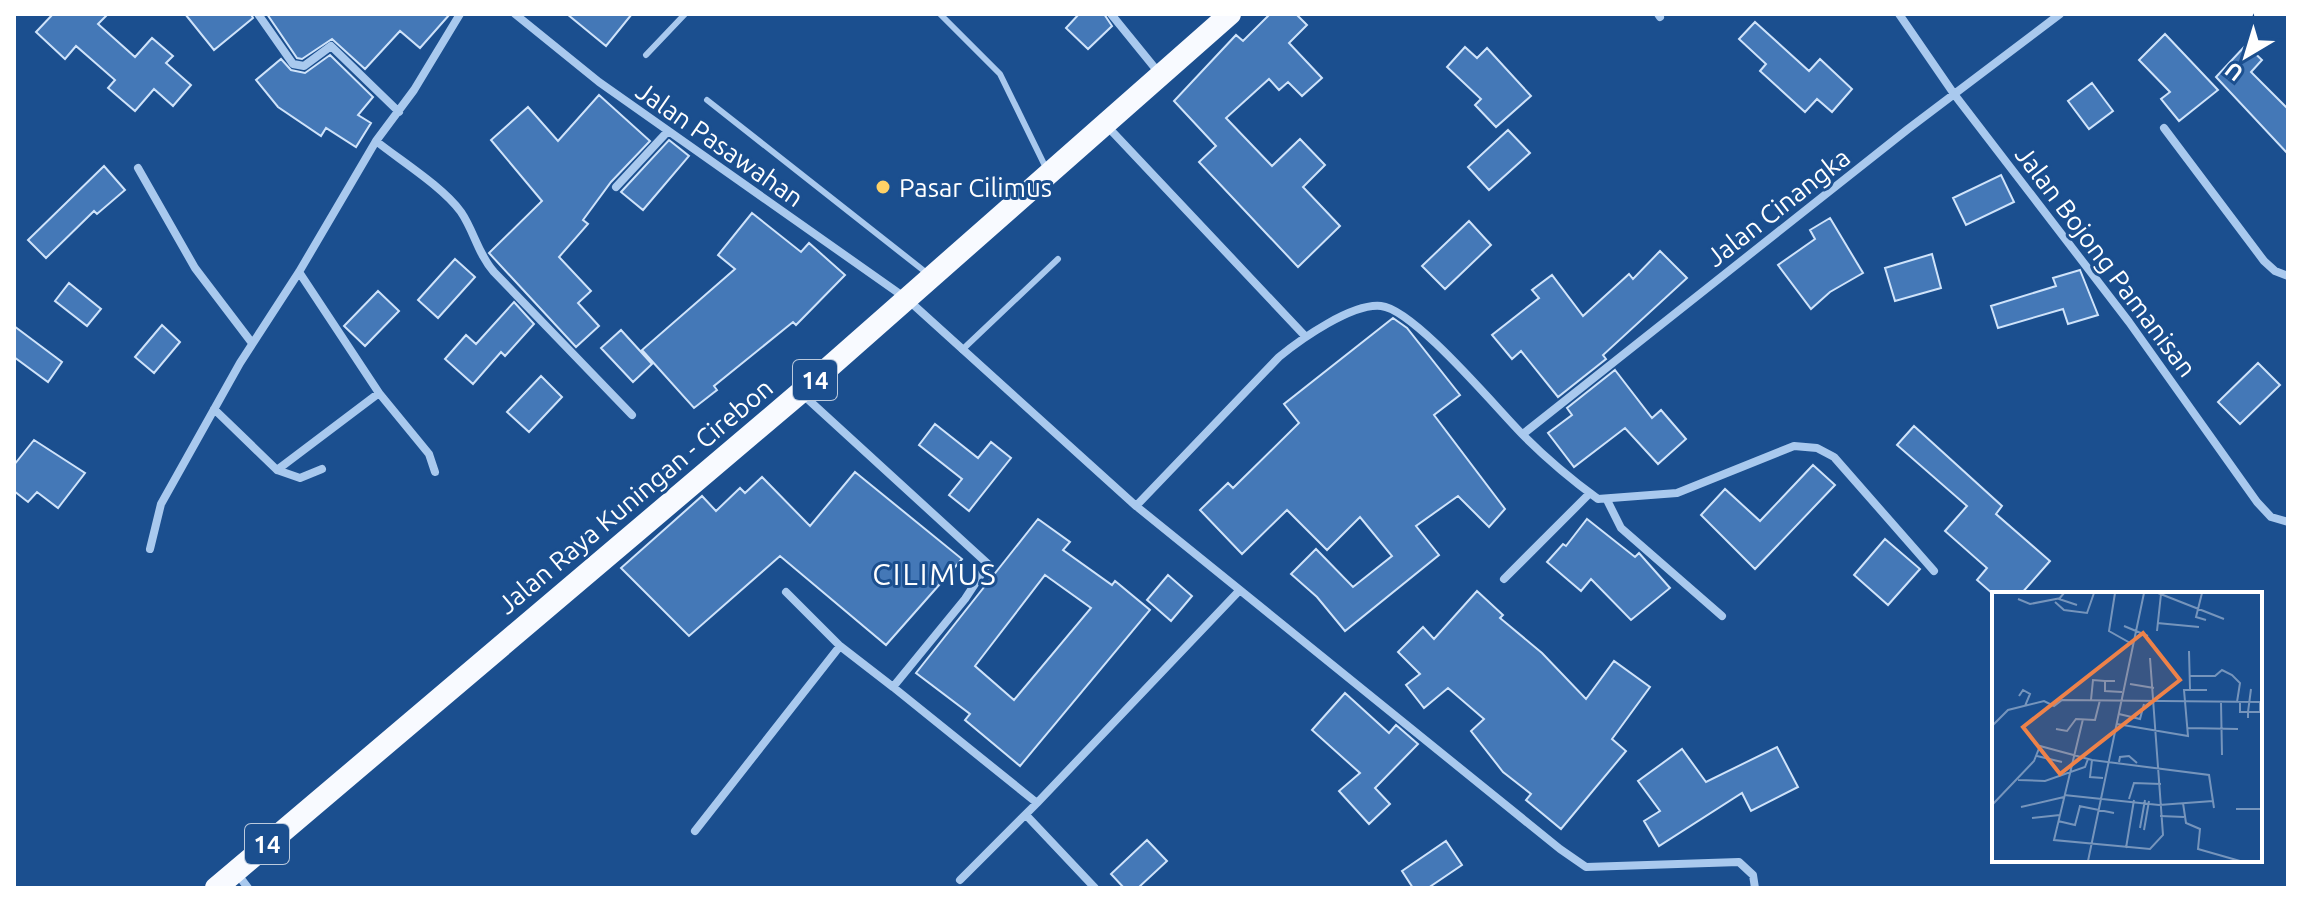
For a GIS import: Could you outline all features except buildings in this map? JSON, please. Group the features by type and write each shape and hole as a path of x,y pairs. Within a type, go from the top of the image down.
{"highway":[{"name":"Jalan Raya Kuningan - Cirebon","path":"216,888 242,880 317,801 801,392 1230,14"}],"street":[{"path":"258,14 293,64 304,66 331,46 399,112"},
{"path":"150,549 161,504 252,343 299,272 376,141 399,112 460,14"},
{"name":"Jalan Pasawahan","path":"515,14 599,82 907,299 1136,506 1238,592 1380,701 1531,828 1586,867 1739,862 1753,875 1755,888"},
{"path":"1111,14 1159,74"},
{"name":"Jalan Cinangka","path":"1523,434 2060,14"},
{"name":"Jalan Bojong Pamanisan","path":"1901,15 1954,94 2129,322 2257,502 2271,517 2288,522"},
{"path":"1106,125 1305,336"},
{"path":"2164,128 2264,261 2288,276"},
{"path":"616,187 668,131"},
{"path":"376,141 452,202 463,214 484,261 632,415"},
{"path":"138,168 195,268 252,343"},
{"path":"299,272 379,393 429,454 435,472"},
{"path":"1136,506 1279,357 1305,336 1341,317 1378,305 1396,310 1436,345 1523,434 1590,493 1607,500 1677,493 1794,446 1817,448 1834,457 1934,571"},
{"path":"801,392 988,564 893,687"},
{"path":"277,470 379,393"},
{"path":"214,409 277,470 300,478 322,469"},
{"path":"1504,579 1590,493"},
{"path":"1607,500 1621,528 1722,616"},
{"path":"786,592 840,646 1037,803"},
{"path":"960,880 1238,592"},
{"path":"695,831 840,646"},
{"path":"1026,815 1095,888"}],"lane":[{"path":"646,55 685,14"},
{"path":"940,14 1000,74 1049,175"},
{"path":"707,100 931,276"},
{"path":"962,350 1058,259"}],"place":[{"name":"Pasar Cilimus","path":"883,187"}],"district":[{"name":"CILIMUS","path":"935,574"}]}
